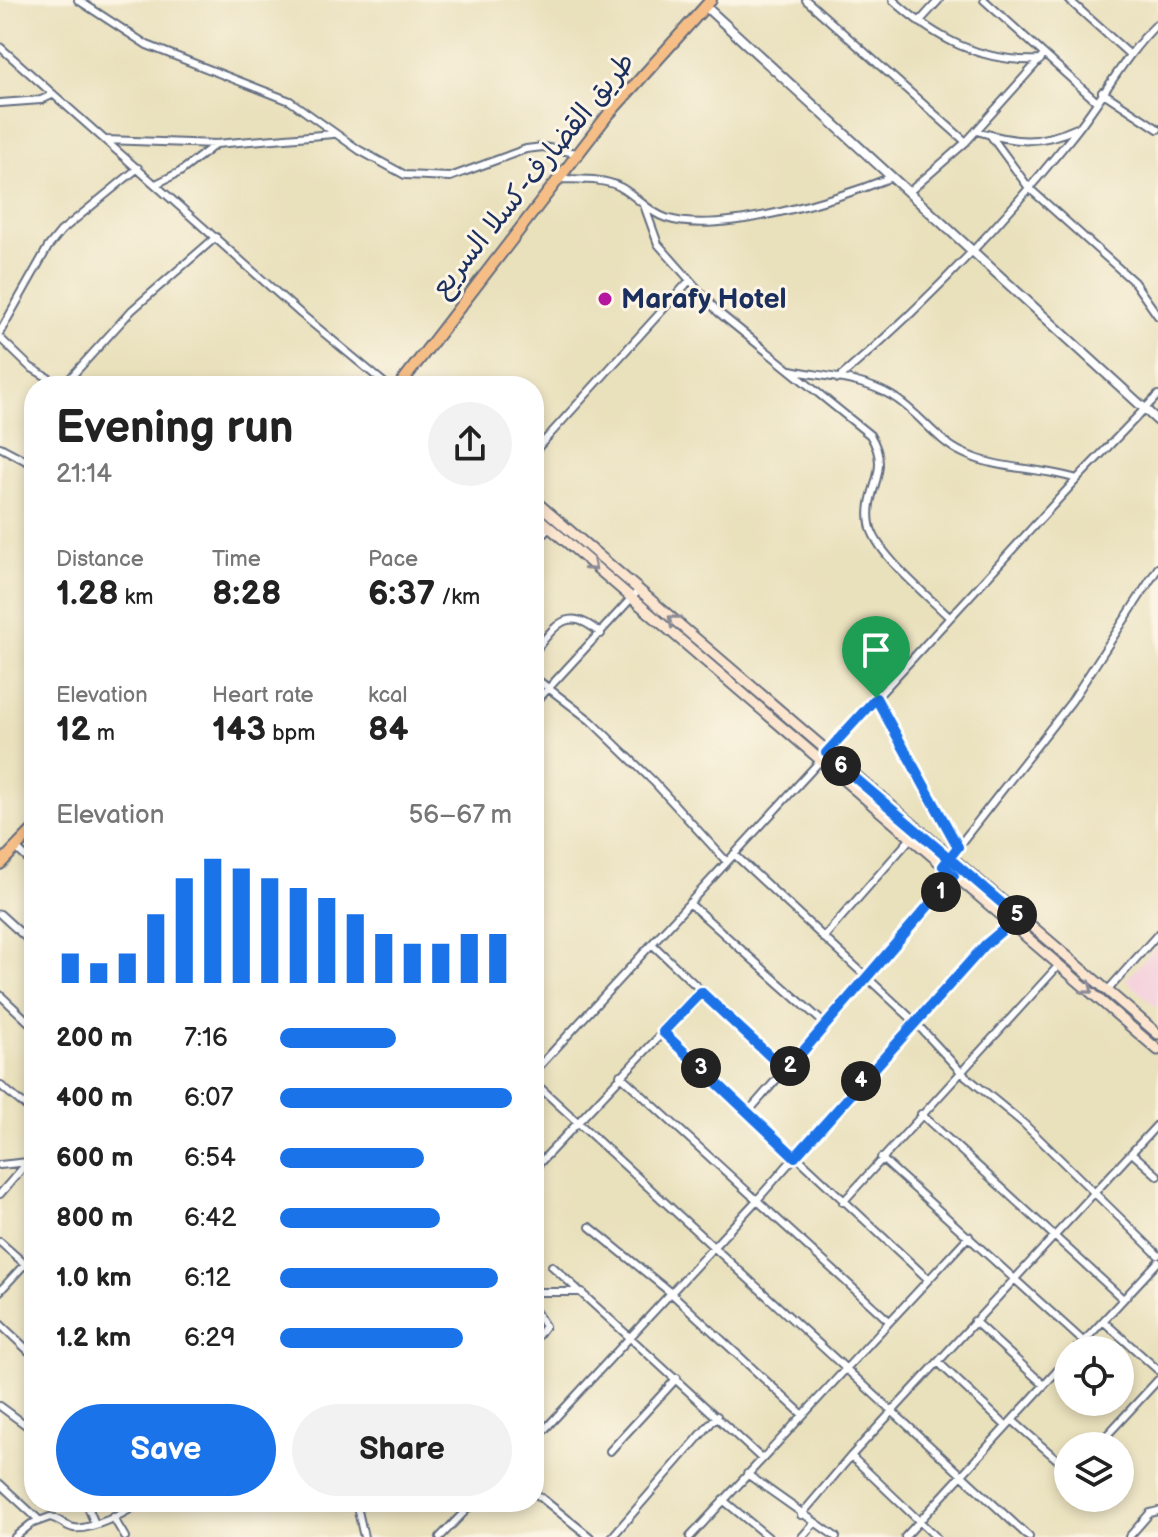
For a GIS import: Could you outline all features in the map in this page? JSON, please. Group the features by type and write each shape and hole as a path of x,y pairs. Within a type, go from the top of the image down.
{"highway":[{"name":"طريق القضارف-كسلا السريع","path":"409,376 577,153 708,3"},
{"path":"0,864 24,840"}],"main road":[{"path":"544,509 911,838 1018,917 1158,1034"},
{"path":"544,523 946,862 954,876 1158,1050"}],"street":[{"path":"78,0 147,45 175,59 290,101 386,167 422,178 466,173 526,149 543,147 577,153"},
{"path":"806,0 966,142"},
{"path":"893,0 919,22 969,52 986,58 1042,57"},
{"path":"919,22 939,0"},
{"path":"984,0 1042,57 1096,101"},
{"path":"1069,0 1128,53"},
{"path":"708,3 971,251 1158,421"},
{"path":"838,379 942,285 1029,188 1080,126 1128,53 1158,23"},
{"path":"0,47 339,347 377,376"},
{"path":"909,192 977,131 1042,57"},
{"path":"1102,92 1158,129"},
{"path":"0,103 41,100 52,95"},
{"path":"977,131 1025,143 1041,142 1080,126"},
{"path":"106,140 216,144 319,132 334,134"},
{"path":"991,136 1029,188 1134,282 1158,316"},
{"path":"156,184 180,172 216,144"},
{"path":"0,332 48,247 61,231 138,168"},
{"path":"557,179 618,186 667,218 685,221 744,217 819,202 892,177"},
{"path":"644,205 658,244 718,312 870,435 881,455 869,509 872,533 881,547 949,617"},
{"path":"72,376 132,310 216,237"},
{"path":"544,441 689,281"},
{"path":"0,338 30,367 46,376"},
{"path":"787,369 857,382 893,396 941,439 965,455 1050,470 1077,479"},
{"path":"544,1061 949,617 1158,395"},
{"path":"0,447 24,460"},
{"path":"544,533 549,528"},
{"path":"946,862 1071,702 1158,568"},
{"path":"544,693 638,591"},
{"path":"544,640 553,629 574,618 586,620 601,634"},
{"path":"544,687 591,721 654,782 727,862"},
{"path":"876,698 958,847"},
{"path":"823,938 911,838"},
{"path":"16,848 24,856"},
{"path":"734,854 914,1021 962,1073 1023,1123 1158,1255"},
{"path":"748,1112 954,876"},
{"path":"689,903 826,1025"},
{"path":"0,914 24,936"},
{"path":"544,1430 757,1200 914,1021 1008,923 1018,917"},
{"path":"1107,991 1158,934"},
{"path":"652,944 786,1071"},
{"path":"843,1202 1059,965"},
{"path":"544,1158 701,992"},
{"path":"0,995 24,1018"},
{"path":"663,1032 928,1279"},
{"path":"620,1075 889,1321"},
{"path":"0,1085 24,1105"},
{"path":"544,1092 1029,1537"},
{"path":"921,1114 1123,1299"},
{"path":"801,1515 974,1321 1158,1124"},
{"path":"1133,1154 1158,1176"},
{"path":"881,1158 1077,1336"},
{"path":"0,1165 24,1162"},
{"path":"0,1194 24,1167"},
{"path":"590,1227 671,1293 802,1414"},
{"path":"690,1537 969,1236"},
{"path":"0,1242 24,1262"},
{"path":"1089,1336 1158,1262"},
{"path":"0,1291 24,1264"},
{"path":"552,1266 761,1458"},
{"path":"544,1292 582,1292"},
{"path":"974,1321 1044,1385"},
{"path":"1103,1321 1158,1370"},
{"path":"0,1324 24,1347"},
{"path":"938,1362 1006,1426"},
{"path":"905,1537 1054,1374"},
{"path":"610,1451 677,1378"},
{"path":"1110,1432 1158,1380"},
{"path":"0,1406 24,1424"},
{"path":"612,1537 717,1416"},
{"path":"1012,1420 1054,1457"},
{"path":"851,1456 936,1537"},
{"path":"747,1474 836,1537"},
{"path":"0,1484 24,1506"},
{"path":"544,1500 590,1537"},
{"path":"723,1500 768,1537"},
{"path":"1129,1537 1150,1513 1158,1511"},
{"path":"30,1512 39,1520"},
{"path":"90,1512 95,1524"},
{"path":"15,1537 39,1520 55,1518 74,1528 127,1512"},
{"path":"358,1512 364,1537"},
{"path":"440,1537 464,1512"},
{"path":"113,1517 125,1537"},
{"path":"802,1537 815,1522"}],"shaded area":[{"path":"1158,944 1158,1009 1126,980"}],"place":[{"name":"Marafy Hotel","path":"605,299"}],"route":[{"path":"876,698 826,753 950,858 1018,917 985,945 914,1021 795,1157 663,1032 701,992 786,1071 954,876 943,866 950,858 958,847 876,698"}]}
